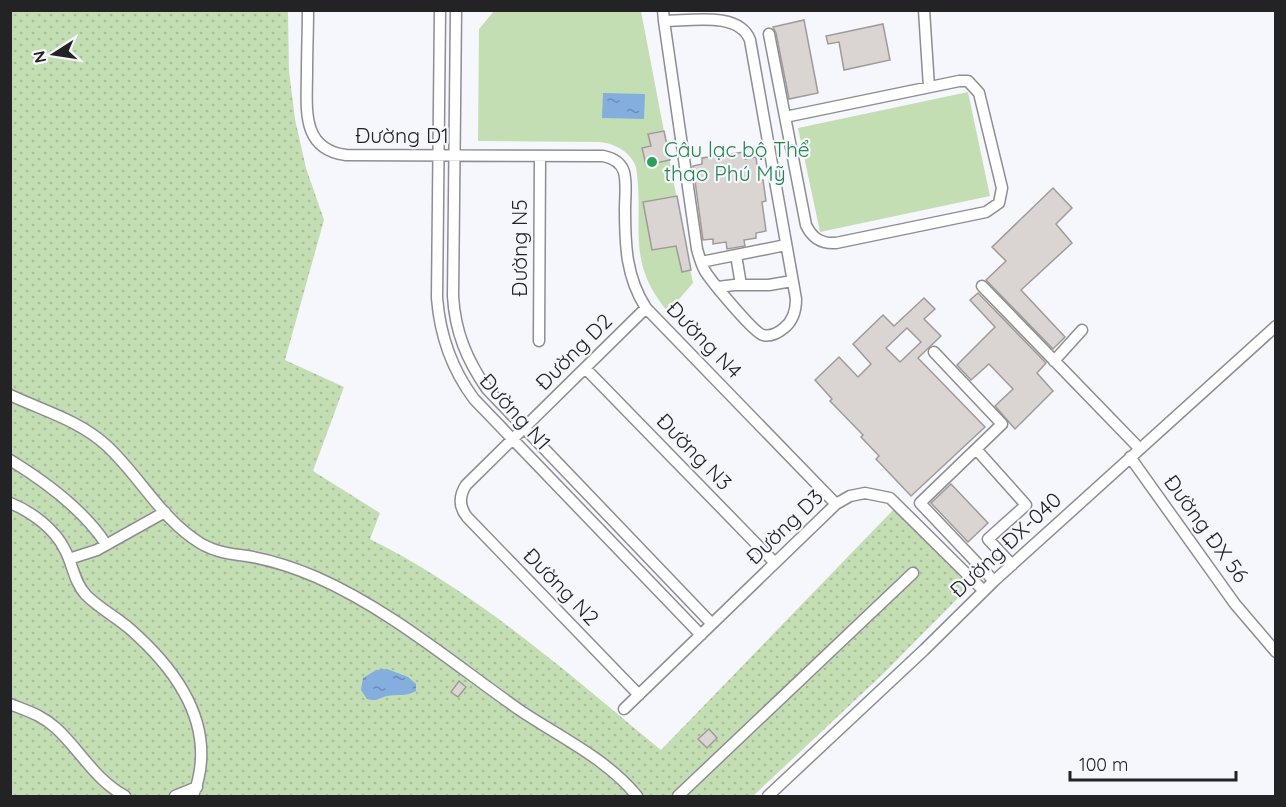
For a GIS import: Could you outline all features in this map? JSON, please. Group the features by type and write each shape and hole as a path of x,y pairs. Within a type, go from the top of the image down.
{"street":[{"name":"Đường D1","path":"308,10 307,115 310,130 319,143 331,152 346,155 603,156 621,165"},
{"name":"Đường N1","path":"440,10 437,298 444,342 456,372 474,399 701,635"},
{"name":"Đường N1","path":"456,10 453,296 460,338 471,364 487,389 712,624"},
{"path":"924,10 929,87"},
{"path":"664,16 729,16 750,40 796,299 795,312 783,329 770,336 757,333 707,274 701,262 664,16"},
{"path":"769,34 785,117 806,225 809,232 819,241 836,243 990,210 999,203 1002,188 979,93 972,84 964,81 929,87 785,117"},
{"name":"Đường N5","path":"539,342 540,156"},
{"name":"Đường N4","path":"621,165 625,179 626,256 632,282 646,308 836,504"},
{"path":"701,262 786,245"},
{"path":"736,255 741,285"},
{"path":"718,287 769,285 792,281"},
{"path":"982,286 1139,448"},
{"name":"Đường D2","path":"460,503 466,485 646,308"},
{"name":"Đường ĐX-040","path":"768,796 924,651 1011,565 1275,326"},
{"path":"1054,361 1082,330"},
{"path":"934,352 1002,424 920,503 994,581"},
{"name":"Đường N3","path":"585,368 775,563"},
{"path":"10,395 62,416 90,432 123,461 165,512 190,536 212,549 293,568 351,595 441,653 586,753 609,770 637,796"},
{"path":"976,449 1026,505 988,539 1011,565"},
{"name":"Đường ĐX 56","path":"1130,456 1235,604 1275,652"},
{"path":"10,460 61,496 87,519 106,544"},
{"name":"Đường D3","path":"624,709 836,504 850,496 865,493 890,498 984,591"},
{"path":"10,503 28,512 51,530 60,542 75,578 86,595 129,628 155,654 177,682 191,706 199,726 203,749 195,792 175,796"},
{"name":"Đường N2","path":"460,503 467,517 639,695"},
{"path":"69,559 88,554 165,512"},
{"path":"678,796 913,573"},
{"path":"10,704 35,713 56,728 99,778 125,796"}],"green space":[{"path":"10,11 288,11 289,71 295,119 306,168 324,220 285,360 344,387 313,471 380,513 370,539 409,560 485,609 557,664 661,750 895,508 971,585 883,674 753,796 11,796"},
{"name":"Câu lạc bộ Thể thao Phú Mỹ","path":"494,11 641,11 693,283 668,312 654,293 641,259 636,167 626,152 610,144 598,142 478,141 479,29"},
{"path":"968,92 990,196 820,232 798,128"}],"water":[{"path":"603,93 645,94 644,119 602,118"},
{"path":"387,669 408,677 416,684 416,691 375,700 367,699 361,690 363,678 376,670"}],"building":[{"path":"804,20 818,93 789,99 773,27"},
{"path":"883,24 890,60 844,70 839,42 828,44 826,36"},
{"path":"664,131 670,160 646,165 642,148 651,146 648,134"},
{"path":"744,152 745,159 756,157 759,180 763,180 766,201 762,202 766,231 756,233 756,238 744,240 745,246 727,249 726,242 713,244 713,239 703,240 693,166 702,164 702,158"},
{"path":"1053,188 1072,208 1056,224 1072,243 1021,290 1065,337 1053,349 986,280 1006,261 992,247"},
{"path":"677,196 691,270 682,272 676,246 652,250 643,202"},
{"path":"978,293 1046,363 1037,373 1053,391 1015,429 995,406 1013,389 989,364 971,380 957,365 995,327 970,300"},
{"path":"924,298 935,309 924,319 941,336 918,358 985,427 911,496 876,459 879,456 861,437 863,435 830,401 832,399 815,380 839,357 858,377 871,364 853,344 883,315 894,326","holes":["907,328 921,342 900,362 886,348"]},
{"path":"951,484 988,523 968,542 931,503"},
{"path":"459,681 466,687 458,697 451,692"},
{"path":"709,729 717,738 707,748 698,739"}],"place":[{"name":"Câu lạc bộ Thể thao Phú Mỹ","path":"652,162"}]}
